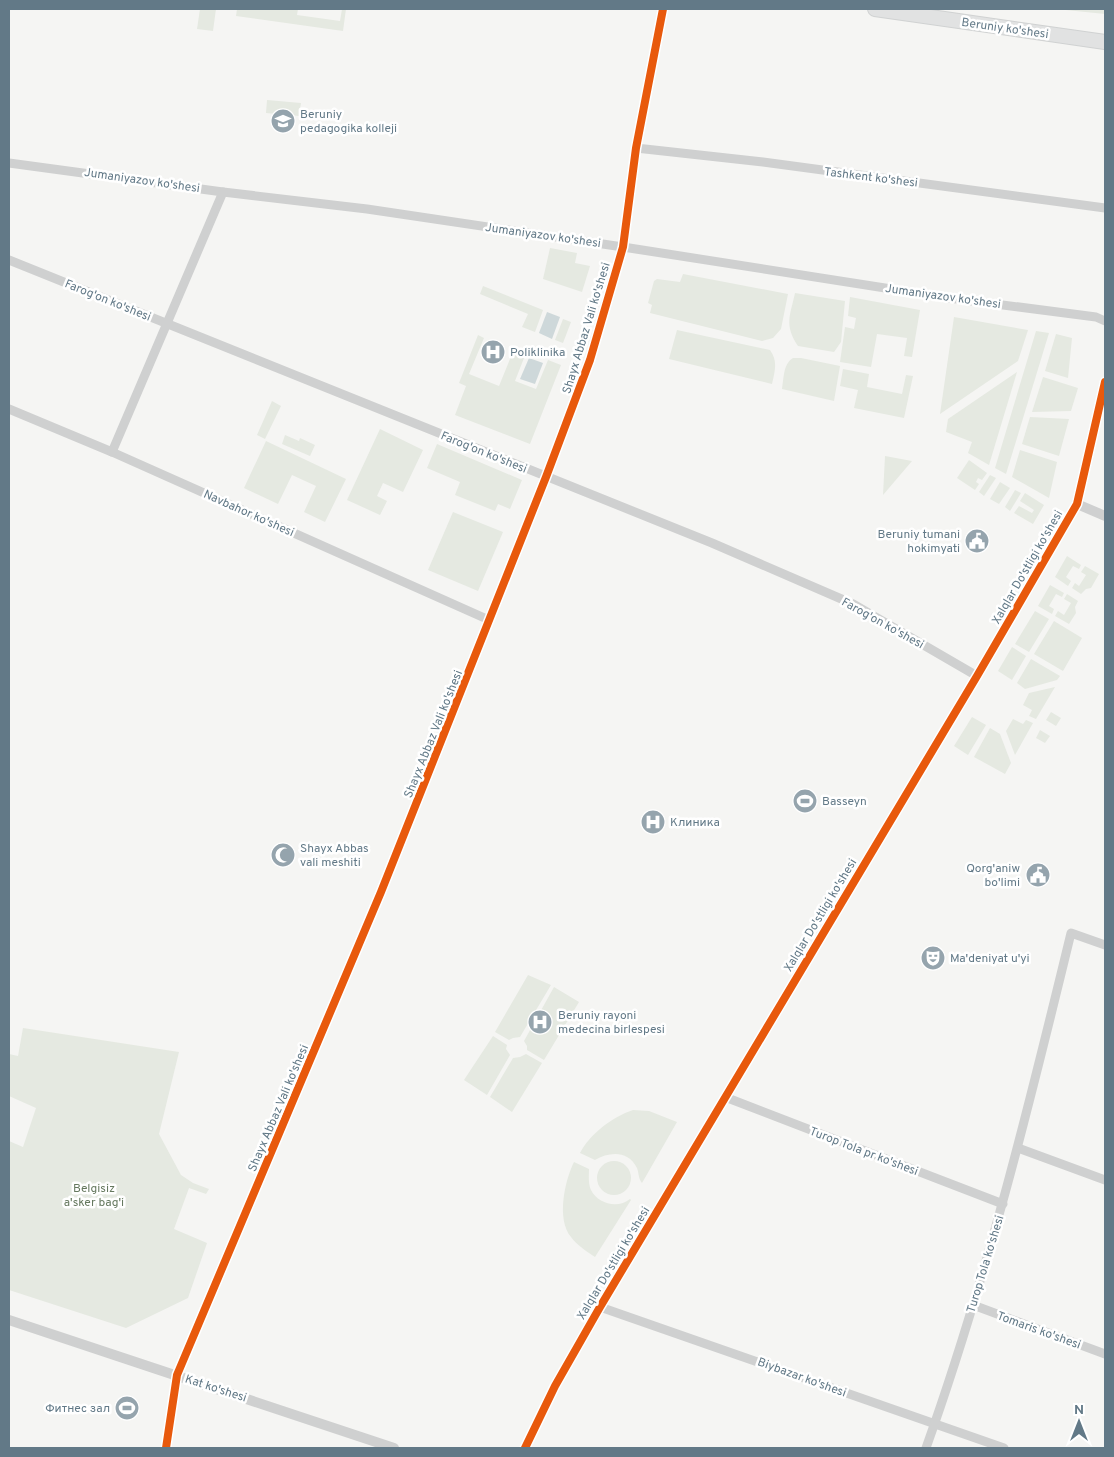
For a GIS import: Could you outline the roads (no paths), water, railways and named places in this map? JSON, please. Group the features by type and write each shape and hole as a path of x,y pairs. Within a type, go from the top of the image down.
{"main road":[{"name":"Beruniy ko'shesi","path":"874,9 1105,42"}],"street":[{"name":"Shayx Abbaz Vali ko'shesi","path":"166,1448 177,1375 378,902 546,477 590,360 623,247 636,148 663,9"},
{"name":"Tashkent ko'shesi","path":"636,148 763,162 1105,208"},
{"name":"Jumaniyazov ko'shesi","path":"9,163 367,209 949,298 1096,317 1105,321"},
{"path":"112,452 223,192"},
{"name":"Farog'on ko'shesi","path":"9,260 712,543 853,604 977,676"},
{"name":"Xalqlar Do'stligi ko'shesi","path":"525,1448 555,1386 600,1306 977,676 1077,504 1105,382"},
{"name":"Navbahor ko'shesi","path":"9,408 489,620"},
{"path":"1077,504 1105,516"},
{"name":"Turop Tola ko'shesi","path":"926,1448 973,1305 1003,1204 1072,933 1105,945"},
{"name":"Turop Tola pr ko'shesi","path":"725,1097 1003,1204"},
{"path":"1018,1148 1105,1180"},
{"name":"Tomaris ko'shesi","path":"973,1305 1105,1354"},
{"name":"Biybazar ko'shesi","path":"600,1306 1004,1448"},
{"name":"Kat ko'shesi","path":"9,1320 394,1448"}],"place":[{"name":"Beruniy pedagogika kolleji","path":"283,121"},
{"name":"Poliklinika","path":"493,352"},
{"name":"Beruniy tumani hokimyati","path":"977,541"},
{"name":"Basseyn","path":"805,801"},
{"name":"Клиника","path":"653,822"},
{"name":"Shayx Abbas vali meshiti","path":"283,855"},
{"name":"Qorg'aniw bo'limi","path":"1038,875"},
{"name":"Ma'deniyat u'yi","path":"933,958"},
{"name":"Beruniy rayoni medecina birlespesi","path":"540,1022"},
{"name":"Фитнес зал","path":"127,1408"}],"park label":[{"name":"Belgisiz a'sker bag'i","path":"94,1195"}]}
